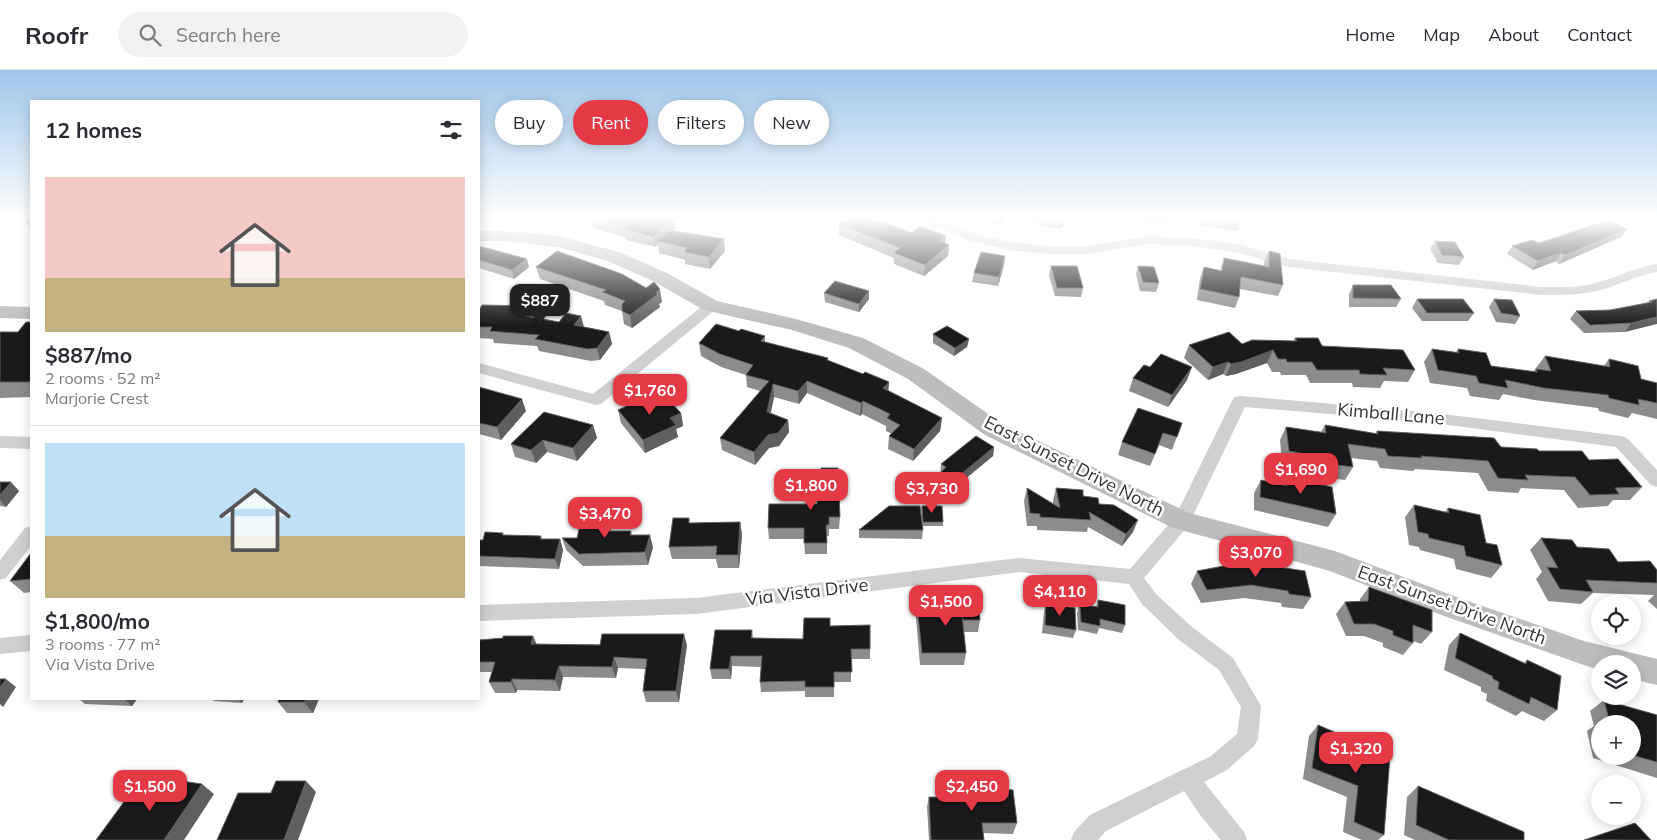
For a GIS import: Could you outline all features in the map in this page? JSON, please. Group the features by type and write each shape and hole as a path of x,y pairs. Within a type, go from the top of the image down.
{"street":[{"name":"East Sunset Drive North","path":"604,254 660,278 711,306 796,325 856,343 916,374 994,429 1182,521 1335,562 1454,608 1591,655"},
{"path":"1258,254 1289,263 1541,291 1575,291 1598,287 1644,270 1657,268"},
{"path":"480,368 596,400 711,306"},
{"path":"0,312 30,313"},
{"name":"Kimball Lane","path":"1182,521 1240,401 1426,417 1621,442 1657,481"},
{"path":"0,442 30,443"},
{"path":"1082,840 1098,823 1218,763 1247,739 1251,706 1226,664 1185,633 1149,599 1134,577 1182,521"},
{"path":"0,573 30,534"},
{"name":"Via Vista Drive","path":"480,612 696,606 1019,565 1134,577"},
{"path":"0,646 30,643"},
{"path":"1641,668 1657,672"},
{"path":"1188,778 1208,807 1236,840"}],"building":[{"path":"480,254 508,254 527,259 512,270 480,260"},
{"path":"553,254 565,254 622,274 646,288 654,282 660,289 656,293 658,294 630,315 622,311 622,304 625,301 602,292 606,290 536,267"},
{"path":"694,254 712,254 709,257"},
{"path":"896,254 938,254 925,265"},
{"path":"980,254 1005,256 999,277 974,273"},
{"path":"1269,254 1280,254 1283,285 1241,277 1239,297 1200,289 1204,267 1222,271 1224,258 1269,267"},
{"path":"1462,254 1464,257 1442,255"},
{"path":"1526,254 1558,254 1538,261"},
{"path":"1051,266 1077,266 1083,288 1057,288"},
{"path":"1138,266 1154,267 1159,283 1143,282"},
{"path":"835,281 869,291 859,304 824,293"},
{"path":"1353,285 1391,285 1401,299 1353,298"},
{"path":"1417,299 1463,299 1474,313 1427,313"},
{"path":"1494,299 1512,300 1520,316 1501,313"},
{"path":"1657,299 1657,317 1631,323 1590,325 1576,311 1610,310 1652,302 1649,301"},
{"path":"482,305 531,306 525,316 559,322 566,313 581,316 574,325 609,332 597,348 588,349 535,339 539,335 490,331 492,327 480,327 480,308"},
{"path":"26,322 30,322 30,382 0,382 0,332 18,332"},
{"path":"716,324 765,336 761,341 828,358 827,360 863,374 865,372 889,382 883,388 942,418 914,449 889,436 900,425 887,418 890,414 863,401 861,403 807,381 798,391 773,384 767,412 788,420 778,433 768,435 754,452 720,438 769,381 746,375 753,365 720,354 699,343"},
{"path":"947,326 969,339 955,348 933,334"},
{"path":"1229,332 1242,344 1252,340 1297,341 1295,338 1318,338 1322,346 1403,350 1415,370 1383,368 1387,375 1360,374 1359,370 1317,370 1312,362 1287,362 1286,359 1278,359 1273,350 1241,362 1231,364 1228,362 1213,367 1189,345"},
{"path":"1432,349 1459,353 1458,349 1486,353 1491,366 1537,372 1536,369 1551,371 1545,356 1610,367 1609,359 1638,366 1641,379 1657,383 1657,403 1638,399 1639,405 1609,398 1608,395 1544,388 1505,380 1508,388 1479,383 1476,376 1438,370"},
{"path":"1161,354 1192,367 1172,395 1133,378 1144,365 1150,367"},
{"path":"480,387 522,399 497,427 480,423"},
{"path":"662,393 681,413 670,418 676,425 643,440 618,410 644,398 646,400"},
{"path":"1138,408 1182,423 1177,437 1163,433 1155,454 1122,442"},
{"path":"544,412 593,425 573,448 543,440 531,450 511,444"},
{"path":"1325,425 1378,434 1377,431 1494,438 1501,447 1537,449 1539,451 1582,451 1589,460 1618,459 1642,487 1615,488 1619,494 1590,495 1575,477 1525,475 1528,480 1498,478 1488,461 1421,456 1422,458 1388,456 1385,449 1348,444 1353,467 1320,463 1320,457 1289,451 1286,427 1326,433"},
{"path":"976,436 994,447 954,480 941,472 946,467 941,464"},
{"path":"821,468 838,468 840,517 829,517 829,525 826,525 827,543 804,543 804,528 768,528 769,504 817,504 817,498 820,498"},
{"path":"1261,480 1287,486 1286,482 1304,485 1304,481 1332,487 1336,514 1260,497"},
{"path":"0,482 11,482 0,495"},
{"path":"1027,488 1060,508 1056,488 1083,490 1083,496 1098,498 1099,504 1114,505 1138,520 1126,534 1089,512 1091,520 1040,517 1040,514 1030,513"},
{"path":"1414,505 1449,513 1448,508 1480,515 1486,543 1497,545 1502,565 1466,556 1464,546 1429,538 1428,534 1418,532"},
{"path":"889,506 920,506 923,530 859,530"},
{"path":"922,506 942,506 943,522 923,522"},
{"path":"608,515 604,531 631,531 630,535 650,535 645,552 579,554 562,538 577,538 582,516"},
{"path":"673,518 689,518 689,523 740,522 738,555 716,555 717,546 669,547"},
{"path":"485,532 503,533 502,535 541,536 540,539 560,539 555,559 480,556 480,540 483,540"},
{"path":"1541,538 1572,540 1577,547 1609,549 1618,562 1650,561 1657,570 1657,583 1586,580 1593,592 1560,589 1547,567 1558,568"},
{"path":"30,554 30,579 10,581"},
{"path":"1245,562 1305,571 1311,597 1251,585 1207,590 1197,571"},
{"path":"1369,587 1432,610 1432,632 1413,625 1413,643 1393,635 1393,631 1374,624 1354,624 1345,602 1368,601"},
{"path":"960,600 978,600 980,620 963,620 962,615 966,653 922,653 917,606 961,607"},
{"path":"1098,600 1125,605 1125,625 1100,619 1100,626 1081,622 1080,604 1098,607"},
{"path":"1046,603 1075,608 1076,630 1045,625"},
{"path":"804,618 830,618 830,626 870,625 870,649 851,649 852,672 834,672 834,687 805,687 805,681 760,682 762,656 731,656 729,669 710,669 715,630 752,630 751,638 803,639"},
{"path":"1460,633 1526,664 1527,660 1561,676 1557,710 1531,697 1529,704 1498,689 1499,682 1493,679 1492,676 1455,658"},
{"path":"602,634 684,634 676,691 643,691 647,659 614,657 612,667 559,666 555,680 512,679 511,682 489,682 495,662 480,662 480,640 503,638 503,636 533,636 531,644 600,645"},
{"path":"0,679 6,679 0,688"},
{"path":"279,700 305,700 304,702 278,702"},
{"path":"1605,705 1622,705 1657,715 1657,762 1641,758 1641,715 1608,715"},
{"path":"1318,725 1390,756 1384,835 1354,822 1358,786 1312,768"},
{"path":"976,777 1002,777 1003,789 1013,790 1017,823 982,823 984,840 931,840 929,797 978,798"},
{"path":"174,780 202,784 164,840 96,840 137,784 167,790"},
{"path":"276,781 306,781 284,840 217,840 238,793 271,793"},
{"path":"1418,786 1524,832 1524,840 1449,840 1416,825"},
{"path":"1629,825 1637,825 1651,840 1584,840"}]}
